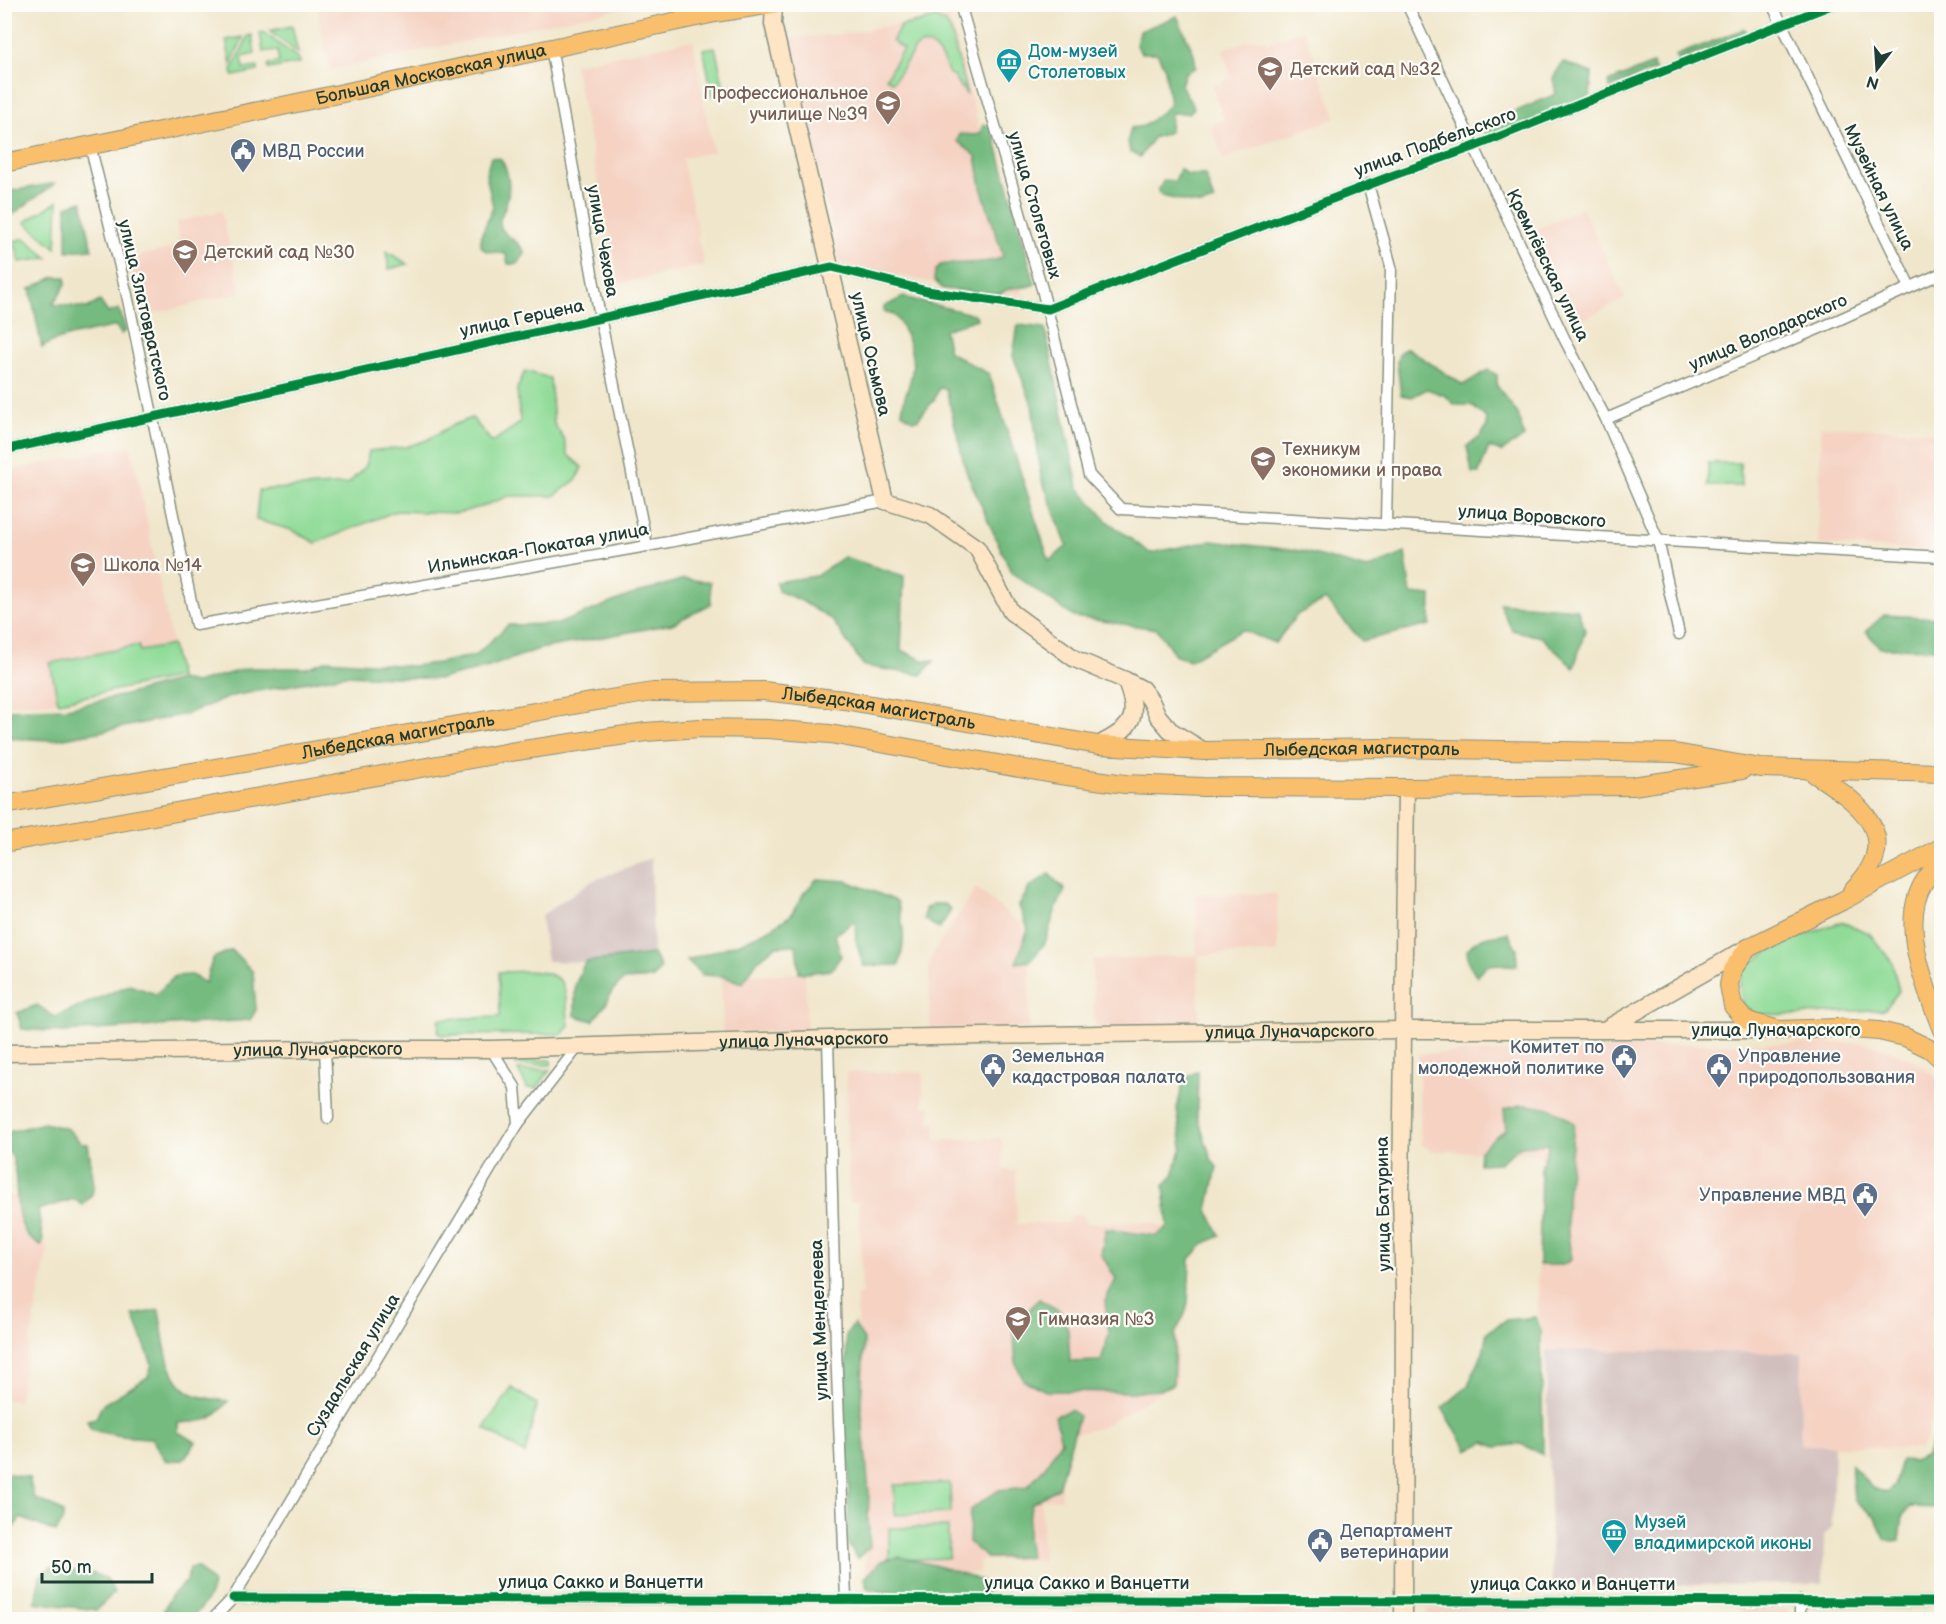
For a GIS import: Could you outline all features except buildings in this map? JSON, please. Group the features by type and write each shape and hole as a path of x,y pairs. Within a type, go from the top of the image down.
{"main road":[{"name":"Большая Московская улица","path":"4,163 341,94 715,13 774,4"},
{"name":"улица Осьмова","path":"774,4 773,24 832,267 885,501"},
{"path":"885,501 930,515 976,548 1011,612 1074,659 1125,680 1142,690 1151,701 1158,716 1170,730 1204,751"},
{"path":"1098,745 1117,736 1125,729 1133,715 1134,700 1125,680"},
{"name":"Лыбедская магистраль","path":"4,805 653,692 763,691 844,700 1098,745 1204,751 1380,748 1675,753 1761,768 1936,770"},
{"name":"Лыбедская магистраль","path":"4,843 510,752 646,732 699,728 768,729 830,734 1053,774 1125,784 1203,787 1633,786 1761,768"},
{"path":"1809,770 1854,800 1869,818 1876,838 1876,855 1867,874 1842,901"},
{"name":"улица Батурина","path":"1403,1620 1404,1292 1401,1197 1406,788"},
{"name":"улица Луначарского","path":"1602,1031 1748,948 1842,901 1941,847"},
{"path":"1941,860 1923,884 1914,912 1914,940 1927,990 1941,1030"},
{"path":"1748,948 1732,970 1729,985 1734,1006 1744,1019 1779,1030"},
{"name":"улица Луначарского","path":"4,1053 491,1049 828,1039 1403,1030 1602,1031 1836,1028 1878,1031 1905,1037 1930,1049 1941,1060"}],"street":[{"name":"улица Столетовых","path":"960,4 1048,309 1089,475 1121,510"},
{"name":"Кремлёвская улица","path":"1407,4 1565,340 1606,419 1658,540 1679,634"},
{"name":"Музейная улица","path":"1772,4 1910,287"},
{"name":"улица Подбельского","path":"1048,309 1368,184 1473,147 1834,4"},
{"name":"улица Чехова","path":"551,47 600,317 647,546"},
{"name":"улица Златовратского","path":"90,145 127,295 196,625"},
{"path":"1368,184 1391,266 1386,524"},
{"name":"улица Герцена","path":"4,450 832,267 927,291 1048,309"},
{"name":"улица Володарского","path":"1606,419 1816,330 1941,273"},
{"name":"Ильинская-Покатая улица","path":"196,625 647,546 885,501"},
{"name":"улица Воровского","path":"1121,510 1941,557"},
{"name":"улица Менделеева","path":"828,1039 836,1347 846,1599"},
{"name":"Суздальская улица","path":"212,1620 233,1598 518,1124 578,1047"},
{"path":"325,1049 328,1118"},
{"path":"491,1049 515,1087 518,1124"},
{"name":"улица Сакко и Ванцетти","path":"233,1598 1941,1602"},
{"path":"1800,1601 1800,1620"}],"shaded area":[{"path":"316,4 636,4 636,5 330,70"},
{"path":"949,15 1024,295 948,286 840,263 789,38 842,34"},
{"name":"Детский сад №32","path":"1304,30 1336,118 1223,159 1211,125 1224,120 1212,85 1232,79 1223,49 1253,39 1269,42"},
{"path":"693,40 713,152 682,158 704,265 619,284 574,64"},
{"path":"1582,207 1625,299 1573,324 1530,233"},
{"name":"Детский сад №30","path":"221,211 241,292 143,316 129,259 180,246 176,222"},
{"path":"1821,426 1941,432 1941,551 1818,545"},
{"name":"Школа №14","path":"131,446 179,677 58,702 5,704 4,472"},
{"path":"651,858 653,954 585,962 547,961 541,916 590,882"},
{"path":"976,888 1023,926 1030,961 1029,1028 930,1028 929,970 932,955"},
{"path":"1196,894 1277,894 1278,953 1198,955 1199,1025 1095,1028 1092,960 1197,955"},
{"path":"805,973 807,1031 723,1032 721,976"},
{"path":"1862,1043 1887,1049 1913,1060 1941,1080 1942,1299 1931,1320 1929,1351 1941,1352 1941,1408 1934,1409 1927,1438 1920,1449 1800,1445 1802,1353 1546,1350 1538,1306 1540,1154 1431,1151 1421,1144 1418,1054 1586,1050 1689,1044"},
{"name":"Гимназия №3","path":"846,1072 923,1072 923,1107 930,1107 930,1123 935,1123 936,1140 1001,1138 1003,1170 1016,1171 1017,1224 1067,1223 1072,1215 1082,1215 1086,1223 1151,1222 1177,1234 1177,1382 1100,1428 1061,1436 1061,1499 1041,1500 1043,1560 979,1560 979,1573 866,1573 857,1295 862,1294 859,1202 849,1202"},
{"path":"4,1195 21,1198 48,1248 18,1401 5,1399"},
{"path":"1546,1350 1802,1353 1800,1445 1834,1446 1832,1527 1824,1535 1823,1584 1552,1586"},
{"path":"1393,1607 1393,1620 1075,1619 1075,1611"},
{"path":"1534,1608 1524,1619 1427,1620 1427,1609"},
{"path":"1740,1610 1789,1610 1789,1619 1740,1619"}],"green space":[{"path":"1177,16 1194,54 1196,67 1185,73 1181,85 1194,108 1189,113 1171,113 1170,132 1153,138 1140,157 1130,152 1128,140 1131,128 1144,126 1170,105 1165,69 1157,53 1141,53 1136,45 1140,31"},
{"path":"936,18 946,23 951,31 967,95 954,76 949,74 944,62 931,46 920,46 914,50 893,82 886,78 903,49 892,41 901,26"},
{"path":"292,26 298,53 269,31"},
{"path":"1745,29 1747,35 1678,61 1675,56"},
{"path":"263,32 299,59 300,63 268,69 268,65 279,62 277,50 263,52 260,33"},
{"path":"252,35 255,54 242,57 244,69 258,67 258,71 233,76 232,70 248,36"},
{"path":"243,37 231,64 226,40"},
{"path":"715,47 725,93 713,96 703,49"},
{"path":"1563,62 1592,73 1590,96 1493,137 1485,136 1487,124 1556,94 1553,78"},
{"path":"1653,64 1655,70 1610,88 1608,82"},
{"path":"983,125 992,127 1035,284 1010,289 999,294 943,289 934,280 935,272 940,265 991,261 1003,256 981,187 976,156 957,141 960,134 980,133"},
{"path":"491,157 501,159 507,175 508,198 500,222 503,231 523,249 525,254 517,264 508,264 506,254 486,251 481,246 481,236 493,207 486,174"},
{"path":"1180,169 1188,175 1205,175 1214,201 1201,205 1162,196 1158,191 1164,180 1175,181"},
{"path":"56,183 9,217 5,192"},
{"path":"58,201 56,248 25,222"},
{"path":"82,201 92,249 67,251 67,206"},
{"path":"25,238 48,258 20,262 14,241"},
{"path":"386,251 408,264 389,269"},
{"path":"54,277 66,277 66,284 53,304 87,308 100,301 108,313 119,309 126,331 121,334 116,326 66,337 42,348 30,289"},
{"path":"903,297 976,315 977,319 944,330 949,352 989,374 1049,561 1067,546 1041,477 1032,404 1013,356 1018,325 1045,328 1078,487 1107,521 1150,553 1211,541 1302,551 1367,569 1405,553 1411,594 1431,596 1430,625 1362,641 1325,600 1298,614 1275,643 1242,630 1190,660 1176,656 1157,629 1074,617 1011,572 966,471 946,389 939,388 934,400 917,420 912,420 902,413 911,377 912,358 909,343 900,323 895,316 884,311 884,307"},
{"path":"1407,348 1463,385 1488,370 1497,375 1497,386 1518,414 1524,437 1501,452 1489,447 1479,473 1472,473 1467,446 1481,436 1487,426 1486,418 1471,405 1455,405 1446,396 1427,389 1412,397 1401,395 1397,362 1400,352"},
{"path":"525,371 550,378 554,424 564,439 568,455 582,467 577,479 554,496 509,496 457,513 396,511 316,543 292,530 256,520 259,490 348,484 366,466 369,451 406,447 427,440 451,426 472,418 492,442 520,423 517,389"},
{"path":"1708,463 1740,463 1741,486 1708,486"},
{"path":"844,557 904,576 901,650 923,660 934,661 921,675 864,666 832,620 800,600 778,591 776,582 816,576"},
{"path":"684,579 710,582 711,604 672,624 539,649 486,668 439,679 345,675 232,696 186,714 104,731 52,740 5,738 5,710 67,708 179,680 195,683 248,668 307,668 327,660 412,666 438,663 476,655 508,625 558,624 628,596"},
{"path":"1499,603 1577,609 1585,630 1574,668 1541,637 1512,630"},
{"path":"1884,615 1941,618 1941,649 1880,648 1866,631"},
{"path":"138,645 140,651 172,645 179,677 58,702 50,663"},
{"path":"1049,874 1065,890 1055,911 1045,943 1030,961 1016,963 1028,929 1019,906 1029,888"},
{"path":"817,879 847,881 897,901 903,933 899,965 863,966 856,940 855,921 835,935 841,956 831,970 799,972 796,945 776,946 756,962 743,983 721,976 702,975 687,960 740,943 770,929 791,915 804,893"},
{"path":"933,904 945,904 951,910 939,929 924,919 925,909"},
{"path":"1842,922 1869,933 1892,962 1899,991 1885,1009 1798,1015 1756,1014 1742,1005 1741,977 1746,968 1756,959 1786,943"},
{"path":"1508,933 1517,949 1517,966 1490,965 1477,976 1469,965 1467,950 1480,939"},
{"path":"232,950 253,972 256,1010 250,1020 63,1032 22,1029 17,1013 37,1005 55,1017 129,985 156,994 175,976 192,975 205,983 213,958"},
{"path":"653,954 661,968 653,978 624,980 612,991 606,1004 593,1021 575,1016 575,986 585,962"},
{"path":"526,971 554,976 564,988 569,1026 562,1034 442,1035 438,1033 439,1019 500,1017 499,972"},
{"path":"516,1060 551,1060 551,1065 516,1065"},
{"path":"518,1070 550,1070 537,1088 527,1088"},
{"path":"1198,1071 1197,1116 1212,1161 1217,1167 1208,1210 1220,1236 1205,1243 1190,1259 1188,1303 1175,1334 1173,1385 1159,1390 1137,1392 1046,1391 1023,1380 1016,1362 1013,1327 1039,1299 1060,1311 1068,1329 1070,1362 1101,1361 1109,1334 1105,1301 1116,1279 1101,1254 1106,1229 1157,1236 1168,1226 1164,1186 1173,1175 1182,1147 1177,1108 1184,1079"},
{"path":"1521,1105 1549,1108 1574,1123 1566,1211 1571,1260 1562,1265 1539,1265 1541,1168 1549,1144 1521,1146 1499,1163 1479,1164 1480,1150 1506,1130 1504,1109"},
{"path":"44,1123 68,1129 81,1143 88,1144 94,1185 92,1194 83,1205 74,1199 38,1210 43,1241 41,1246 31,1239 20,1219 15,1171 12,1157 5,1147 4,1133"},
{"path":"159,1310 168,1358 177,1381 195,1395 228,1401 211,1418 178,1423 178,1432 196,1442 183,1460 166,1461 151,1438 121,1436 98,1431 91,1429 87,1420 96,1418 102,1405 148,1377 152,1364 133,1315"},
{"path":"1536,1317 1541,1331 1543,1455 1521,1444 1496,1447 1485,1442 1468,1450 1442,1408 1467,1387 1483,1352 1487,1332 1506,1320"},
{"path":"854,1324 864,1340 861,1404 869,1493 870,1547 857,1558 848,1544 849,1466 841,1414 847,1372 846,1335"},
{"path":"512,1388 537,1404 525,1454 484,1428"},
{"path":"1070,1410 1079,1416 1058,1488 1031,1504 1027,1538 1030,1557 987,1558 969,1542 970,1510 999,1490 1027,1487 1044,1468 1061,1441 1055,1416"},
{"path":"1941,1414 1941,1508 1909,1507 1903,1516 1900,1540 1884,1539 1876,1517 1854,1500 1851,1464 1872,1488 1887,1493 1894,1486 1901,1460 1913,1461 1927,1455"},
{"path":"5,1473 29,1478 34,1498 63,1513 63,1520 56,1532 21,1518 5,1537"},
{"path":"950,1483 951,1513 895,1515 894,1485"},
{"path":"948,1527 949,1558 889,1560 889,1528"},
{"path":"899,1557 943,1567 975,1578 986,1583 988,1594 909,1595 867,1589 865,1578 881,1561"},
{"path":"51,1567 95,1574 108,1580 114,1593 96,1610 35,1602 40,1576"},
{"path":"197,1567 213,1583 205,1603 191,1619 159,1619 172,1594 187,1581 189,1568"}],"cycle path":[{"path":"4,450 832,267 927,291 1048,309 1394,175 1473,147 1834,4"},
{"path":"233,1598 1942,1602"}],"place":[{"name":"Дом-музей Столетовых","path":"1009,84"},
{"name":"Детский сад №32","path":"1270,92"},
{"name":"Профессиональное училище №39","path":"888,126"},
{"name":"МВД России","path":"243,174"},
{"name":"Детский сад №30","path":"185,275"},
{"name":"Техникум экономики и права","path":"1263,482"},
{"name":"Школа №14","path":"83,588"},
{"name":"Комитет по молодежной политике","path":"1624,1080"},
{"name":"Земельная кадастровая палата","path":"993,1089"},
{"name":"Управление природопользования","path":"1719,1089"},
{"name":"Управление МВД","path":"1865,1218"},
{"name":"Гимназия №3","path":"1018,1342"},
{"name":"Музей владимирской иконы","path":"1614,1555"},
{"name":"Департамент ветеринарии","path":"1320,1564"}]}
